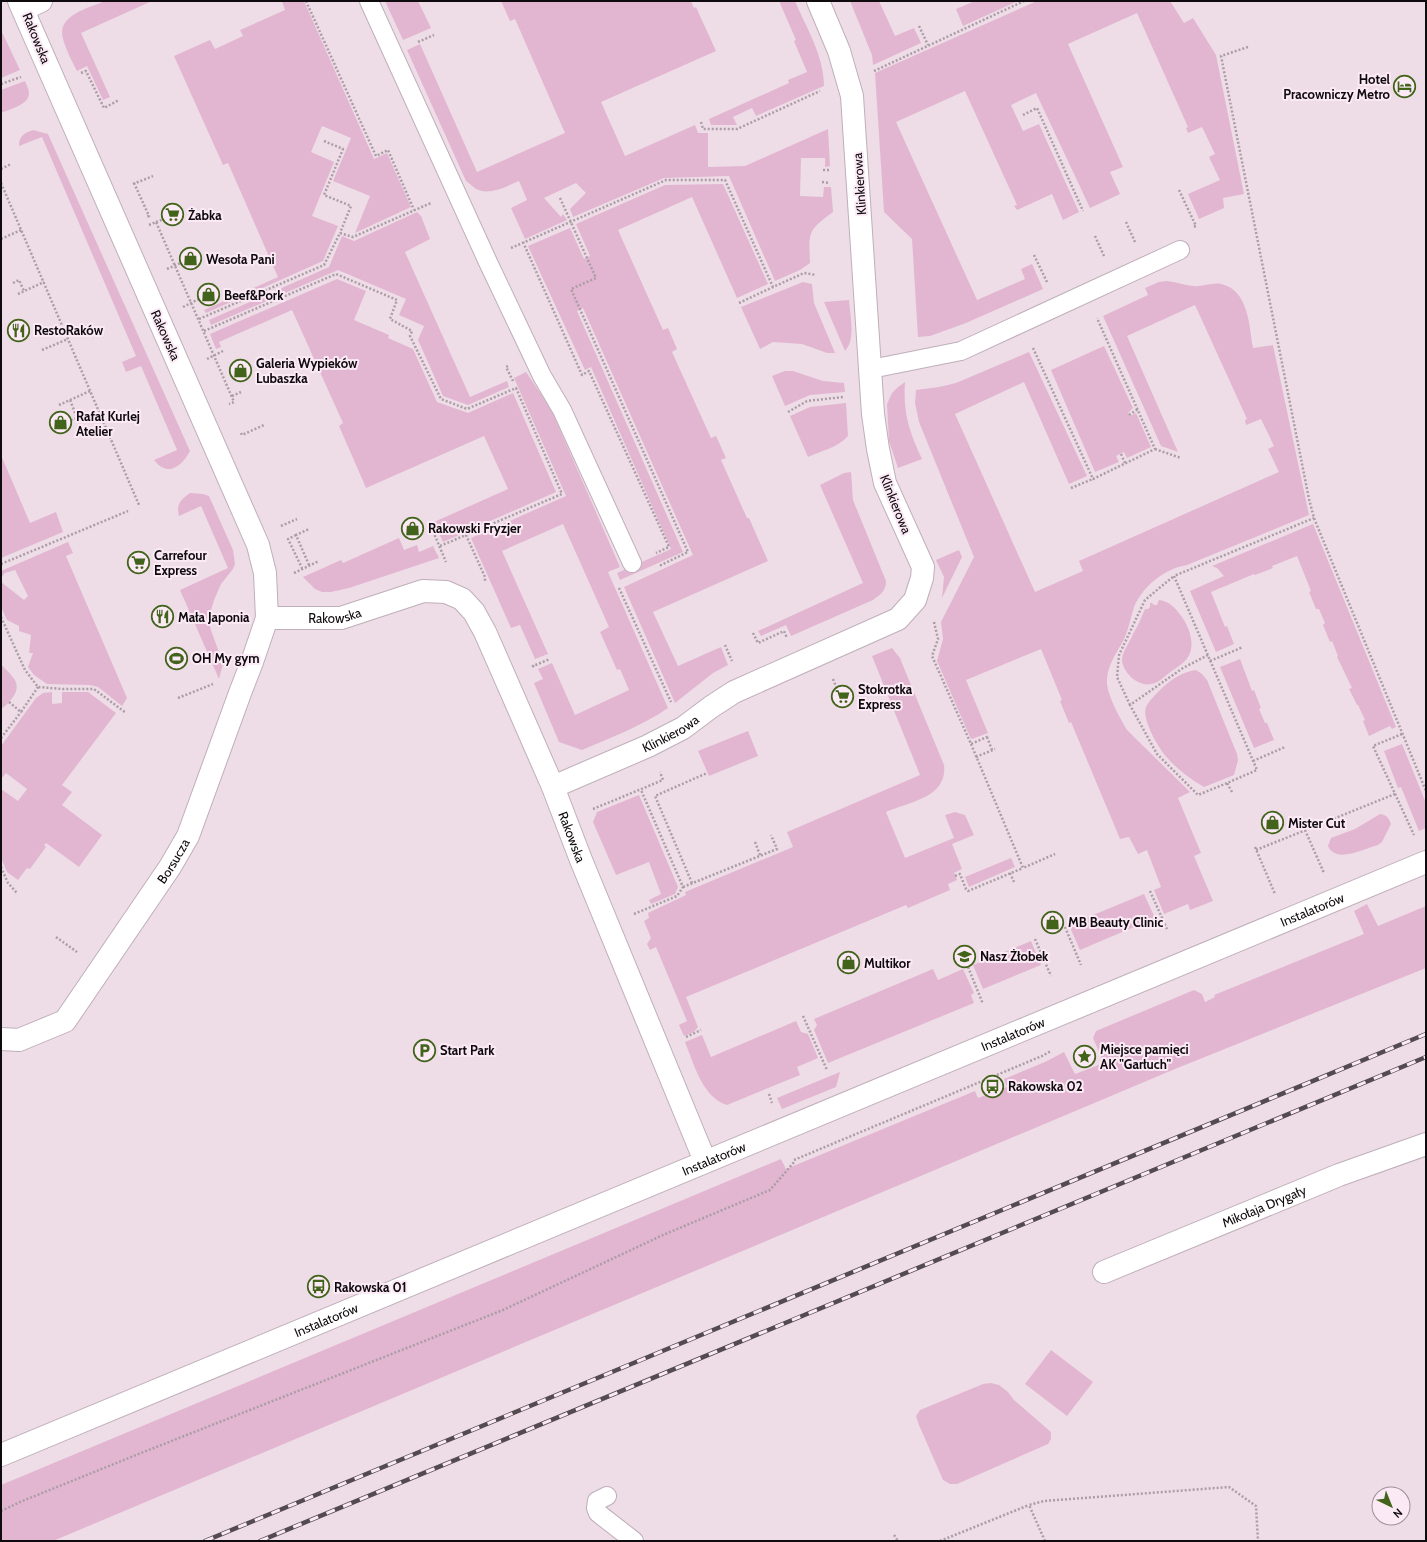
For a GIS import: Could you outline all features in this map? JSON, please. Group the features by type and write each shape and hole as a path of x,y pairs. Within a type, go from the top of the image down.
{"street":[{"name":"Klinkierowa","path":"553,787 655,743 683,728 734,692 898,619 916,600 922,578 923,566 885,483 873,414 852,96 839,51 818,1"},
{"name":"Rakowska","path":"28,4 258,545 265,573 267,618 341,618 423,591 446,592 462,599 474,612 485,632 553,787 581,860 706,1161"},
{"name":"Borsucza","path":"1,1039 19,1040 65,1021 170,867 188,836 267,618"},
{"name":"Instalatorów","path":"1,1455 1426,862"},
{"name":"Mikołaja Drygały","path":"1104,1272 1339,1175 1426,1144"}],"lane":[{"path":"369,1 542,376 562,410 632,563"},
{"path":"871,369 961,351 1180,250"},
{"path":"607,1496 597,1501 596,1508 598,1513 634,1541"}],"path":[{"path":"306,1 376,156 388,150 414,210"},
{"path":"870,73 1024,1"},
{"path":"919,26 928,45"},
{"path":"1248,47 1221,56 1309,499 1314,518 1426,791"},
{"path":"79,74 86,71 104,108 120,100"},
{"path":"1,84 27,74"},
{"path":"701,122 703,129 737,129 821,91"},
{"path":"1023,115 1037,108 1083,210"},
{"path":"199,319 324,265 352,206 324,195 343,149 324,142"},
{"path":"1,168 11,164"},
{"path":"134,183 153,176"},
{"path":"632,563 669,547 589,371 582,375 524,241 666,180 725,180 773,287"},
{"path":"1,183 139,505"},
{"path":"340,232 353,237 456,192"},
{"path":"560,198 572,221 596,278 571,289 688,552 653,569"},
{"path":"145,227 164,219"},
{"path":"156,222 232,396 234,402 229,405"},
{"path":"1126,222 1136,246"},
{"path":"1,239 21,230"},
{"path":"1095,236 1106,260"},
{"path":"1034,255 1048,284"},
{"path":"164,270 183,262"},
{"path":"739,303 804,273 816,275"},
{"path":"204,331 336,274 397,300 390,319 412,331 410,336 440,399 467,409 516,388 562,494 440,546"},
{"path":"13,283 19,280 24,291"},
{"path":"18,294 44,282"},
{"path":"181,308 199,300"},
{"path":"1096,315 1156,449"},
{"path":"42,350 68,339"},
{"path":"1031,344 1093,479"},
{"path":"214,355 223,351"},
{"path":"59,405 90,390"},
{"path":"232,396 241,392"},
{"path":"788,412 807,401 849,397"},
{"path":"226,398 231,411"},
{"path":"70,400 77,418 72,420"},
{"path":"1129,415 1138,409"},
{"path":"239,429 242,435 264,425"},
{"path":"1071,488 1156,449 1181,458"},
{"path":"1121,454 1125,463"},
{"path":"1,564 128,511"},
{"path":"1174,576 1257,770 1198,795 1157,754 1130,705 1117,677 1119,655 1145,600 1162,584 1174,576 1314,518"},
{"path":"279,527 297,519"},
{"path":"430,524 447,563"},
{"path":"302,568 288,539 310,529"},
{"path":"296,535 309,565"},
{"path":"466,535 485,577 485,583"},
{"path":"294,573 319,561"},
{"path":"618,586 674,709"},
{"path":"1,617 25,670 38,687"},
{"path":"934,622 938,639 932,656 1023,868"},
{"path":"753,633 758,643 784,631 789,642"},
{"path":"725,645 735,667"},
{"path":"1210,661 1243,647"},
{"path":"1130,705 1183,668 1208,656"},
{"path":"535,671 533,666 550,659"},
{"path":"178,698 215,683"},
{"path":"1,738 38,687"},
{"path":"38,687 94,689 126,713"},
{"path":"9,702 21,712"},
{"path":"1402,734 1373,746 1417,841"},
{"path":"971,744 988,736 994,750 976,757"},
{"path":"1253,761 1285,747"},
{"path":"591,810 663,780 658,767"},
{"path":"692,883 655,796 707,773"},
{"path":"1227,783 1232,792"},
{"path":"641,790 683,887"},
{"path":"1277,899 1255,848 1395,794"},
{"path":"1305,830 1326,878"},
{"path":"627,917 677,896 683,887 777,849 771,835"},
{"path":"755,842 760,855"},
{"path":"955,876 960,874 968,891 1055,854"},
{"path":"1,867 8,883 17,894"},
{"path":"1010,873 1014,882"},
{"path":"1150,891 1166,929"},
{"path":"1065,927 1080,964"},
{"path":"56,937 76,952"},
{"path":"1035,939 1051,976"},
{"path":"72,958 81,946"},
{"path":"968,967 983,1004"},
{"path":"803,1016 827,1070"},
{"path":"680,1039 701,1030"},
{"path":"1,1511 131,1457 503,1310 663,1235 770,1190 795,1161"},
{"path":"940,1541 1029,1505 1044,1501 1229,1487 1256,1506 1258,1541"},
{"path":"1029,1505 1045,1541"},
{"path":"894,1535 898,1541"}],"shaded area":[{"path":"105,1 152,1 81,33 110,97 103,100 87,66 77,71 63,39 62,31 64,24 69,18 83,10"},
{"path":"282,1 304,1 374,159 387,153 411,207 355,233 370,196 333,181 351,138 322,126 311,152 334,162 312,216 338,226 323,261 206,313 204,310 278,277 228,163 223,165 174,56 210,40 215,49 243,36 240,30 285,10"},
{"path":"385,1 418,1 431,28 403,40"},
{"path":"501,1 691,1 694,8 696,7 716,51 601,102 625,156 695,125 698,133 708,133 708,167 745,166 828,129 830,166 825,167 825,158 801,158 800,196 823,197 824,187 831,187 833,212 818,224 811,233 810,263 800,270 775,281 729,176 664,178 573,217 570,209 586,193 576,183 544,198 561,217 563,214 567,220 525,239 511,208 527,200 519,181 498,190 481,191 466,181 407,50 420,44 477,172 565,133 515,19 510,21"},
{"path":"779,1 795,1 818,53 824,86 756,116 752,108 733,117 737,125 711,125 709,119 789,83 788,80 807,72 794,41 796,40"},
{"path":"850,1 879,1 895,36 914,28 921,43 873,65 872,55"},
{"path":"975,1 1018,1 963,26 956,9"},
{"path":"1037,1 1170,1 1184,23 1193,18 1216,55 1244,194 1223,198 1224,208 1199,219 1188,194 1220,180 1209,157 1215,154 1202,127 1188,133 1186,128 1188,127 1137,13 1068,44 1123,167 1110,172 1120,194 1090,208 1036,93 1011,105 1023,131 1039,124 1079,212 1063,220 1052,194 1017,210 1014,206 1017,205 965,91 896,122 977,300 1025,279 1021,269 1032,264 1043,289 966,323 930,336 918,337 912,239 884,212 875,73"},
{"path":"1,30 20,70 1,78"},
{"path":"25,81 29,93 26,101 23,104 1,113 1,90"},
{"path":"33,130 48,134 190,451 183,461 174,468 164,468 154,460 177,450 141,366 126,372 122,362 136,356 42,137 19,146 23,135"},
{"path":"723,184 768,284 737,298 692,197 618,230 663,330 668,328 677,349 672,352 711,438 716,436 726,458 721,460 768,561 653,612 678,666 721,647 728,665 713,673 675,703 624,587 693,555 583,308 577,311 683,552 620,580 617,573 671,549 591,367 585,370 528,246 570,228 584,259 590,256 576,224 665,185"},
{"path":"417,212 421,216 430,239 405,252 470,397 507,381 509,387 468,405 443,396 418,340 424,326 399,315 406,299 338,270 211,325 209,320 329,267 342,236 354,241"},
{"path":"337,279 366,291 354,320 389,335 388,338 413,349 437,402 468,413 513,393 556,492 443,542 434,522 508,489 484,436 366,488 339,426 343,423 292,310 219,342 221,347 216,349 210,334"},
{"path":"1166,281 1193,286 1221,284 1230,288 1237,293 1246,310 1253,348 1273,345 1309,515 1187,565 1170,570 1155,580 1138,599 1125,637 1113,658 1109,669 1107,682 1109,693 1127,730 1190,792 1178,798 1201,853 1194,856 1213,901 1190,910 1188,904 1164,914 1154,890 1161,887 1147,850 1138,854 1129,837 1120,839 1071,722 1069,723 1060,701 1062,700 1041,649 966,680 988,733 972,739 970,737 937,661 943,639 941,622 974,557 919,422 915,403 916,390 956,383 1029,352 1087,476 1069,484 1024,382 955,414 1035,592 1083,571 1079,561 1279,472 1268,449 1274,446 1261,419 1246,425 1245,420 1247,419 1195,305 1127,336 1178,452 1161,446 1103,316 1148,295 1145,288 1159,282"},
{"path":"803,282 812,284 814,303 835,353 827,353 802,344 773,342 760,349 741,307"},
{"path":"849,300 851,334 845,351 824,302"},
{"path":"1104,346 1133,408 1128,413 1130,416 1136,413 1151,447 1127,458 1124,452 1116,456 1119,462 1095,472 1051,370"},
{"path":"785,371 793,371 823,381 844,383 845,392 810,395 785,406 772,376"},
{"path":"526,372 553,414 620,567 608,572 668,708 637,726 582,750 559,742 534,683 543,679 538,669 552,663 575,715 629,690 620,669 617,670 600,632 609,627 563,524 502,551 548,654 535,659 520,625 511,628 471,538 566,496 514,378"},
{"path":"905,382 906,413 910,431 922,459 898,468 889,441 887,404 892,393"},
{"path":"846,403 848,436 835,446 808,457 790,416 810,407"},
{"path":"1,455 30,523 56,512 63,532 1,558"},
{"path":"851,472 853,500 886,581 884,590 873,600 791,636 786,625 761,636 758,631 863,583 820,485 844,473"},
{"path":"190,493 209,496 233,550 235,564 233,569 221,584 210,614 210,627 223,664 219,679 180,590 228,568 201,506 179,516 178,509 180,503"},
{"path":"1313,524 1396,727 1392,729 1390,726 1369,736 1363,721 1365,720 1349,689 1352,688 1337,657 1338,656 1332,641 1330,642 1323,625 1325,623 1319,609 1316,609 1309,592 1311,591 1297,556 1272,566 1273,568 1255,575 1254,574 1211,592 1225,627 1227,626 1234,644 1216,652 1190,591 1224,576 1217,568 1212,566"},
{"path":"399,538 404,550 417,545 419,552 433,546 439,558 349,588 331,592 322,592 315,589 303,577 341,560 343,563"},
{"path":"68,542 73,553 66,556 127,698 122,706 98,687 90,685 47,684 34,675 28,667 33,653 29,653 31,635 19,631 19,626 7,620 1,607 1,582 24,600 28,596 15,570 5,573 1,578 1,571"},
{"path":"959,550 962,557 942,598 944,577 936,560"},
{"path":"1159,600 1170,604 1182,617 1190,634 1191,646 1188,657 1182,663 1158,681 1146,684 1132,678 1125,669 1122,659 1125,649 1145,609 1150,607 1150,603 1157,605"},
{"path":"892,648 900,658 944,765 944,776 940,785 925,797 886,812 905,858 954,838 945,815 955,812 965,815 974,835 952,844 962,869 954,873 957,880 948,884 950,890 908,908 906,905 686,997 698,1027 694,1032 684,1036 679,1025 687,1021 656,947 650,950 647,944 651,938 644,921 649,918 648,913 686,895 685,892 793,847 787,832 920,775 872,656"},
{"path":"1240,659 1252,691 1254,690 1261,708 1259,709 1274,740 1254,748 1220,667"},
{"path":"1,664 12,676 17,687 13,697 1,709"},
{"path":"1196,670 1207,680 1237,754 1238,760 1234,775 1204,787 1185,775 1163,753 1152,735 1145,714 1146,707 1164,686 1181,675"},
{"path":"52,692 52,704 62,703 62,692 88,692 116,713 62,785 72,792 62,805 102,835 79,867 46,843 44,845 46,847 30,869 27,868 18,880 7,872 1,858 1,789 18,801 27,789 6,773 1,779 1,746 36,698 43,693"},
{"path":"748,731 758,756 709,776 698,751"},
{"path":"1402,744 1426,803 1426,828 1419,831 1401,787 1398,788 1384,751"},
{"path":"639,795 678,887 675,894 651,904 649,900 661,894 649,862 616,875 593,822 597,812"},
{"path":"1380,814 1387,817 1391,824 1382,842 1378,845 1358,852 1343,855 1332,851 1328,846 1331,838 1355,829"},
{"path":"1011,858 1015,867 969,887 965,877"},
{"path":"1144,894 1155,918 1080,950 1069,925"},
{"path":"1367,904 1378,926 1426,906 1426,968 1175,1069 53,1541 1,1541 1,1485 781,1159 786,1169 975,1091 978,1098 1007,1087 1004,1079 1045,1062 1064,1052 1075,1074 1104,1063 1093,1038 1096,1031 1194,990 1202,994 1205,1002 1215,997 1214,995 1364,934 1354,911"},
{"path":"1031,941 1041,965 983,989 973,965"},
{"path":"933,969 938,980 963,969 974,993 971,995 974,1003 828,1063 814,1030 817,1025 814,1019"},
{"path":"796,1021 801,1032 808,1034 818,1058 797,1067 800,1075 727,1105 718,1101 705,1087 700,1079 685,1042 702,1035 711,1057"},
{"path":"840,1072 836,1087 782,1109 777,1098"},
{"path":"1051,1350 1093,1382 1067,1416 1025,1384"},
{"path":"991,1383 999,1385 1008,1392 1014,1400 1051,1432 1051,1439 1048,1444 957,1484 950,1484 943,1480 916,1416 920,1410 983,1384"}],"railway":[{"path":"205,1541 1426,1034"},
{"path":"260,1541 1426,1057"}],"place":[{"name":"Hotel Pracowniczy Metro","path":"1405,86"},
{"name":"Żabka","path":"172,215"},
{"name":"Wesoła Pani","path":"190,259"},
{"name":"Beef&Pork","path":"209,295"},
{"name":"RestoRaków","path":"18,330"},
{"name":"Galeria Wypieków Lubaszka","path":"241,370"},
{"name":"Rafał Kurlej Atelier","path":"60,423"},
{"name":"Rakowski Fryzjer","path":"412,528"},
{"name":"Carrefour Express","path":"138,562"},
{"name":"Mała Japonia","path":"162,617"},
{"name":"OH My gym","path":"177,658"},
{"name":"Stokrotka Express","path":"842,696"},
{"name":"Mister Cut","path":"1273,823"},
{"name":"MB Beauty Clinic","path":"1052,922"},
{"name":"Nasz Żłobek","path":"965,956"},
{"name":"Multikor","path":"848,963"},
{"name":"Start Park","path":"425,1050"},
{"name":"Miejsce pamięci AK \"Garłuch\"","path":"1084,1056"},
{"name":"Rakowska 02","path":"992,1086"},
{"name":"Rakowska 01","path":"319,1287"}]}
